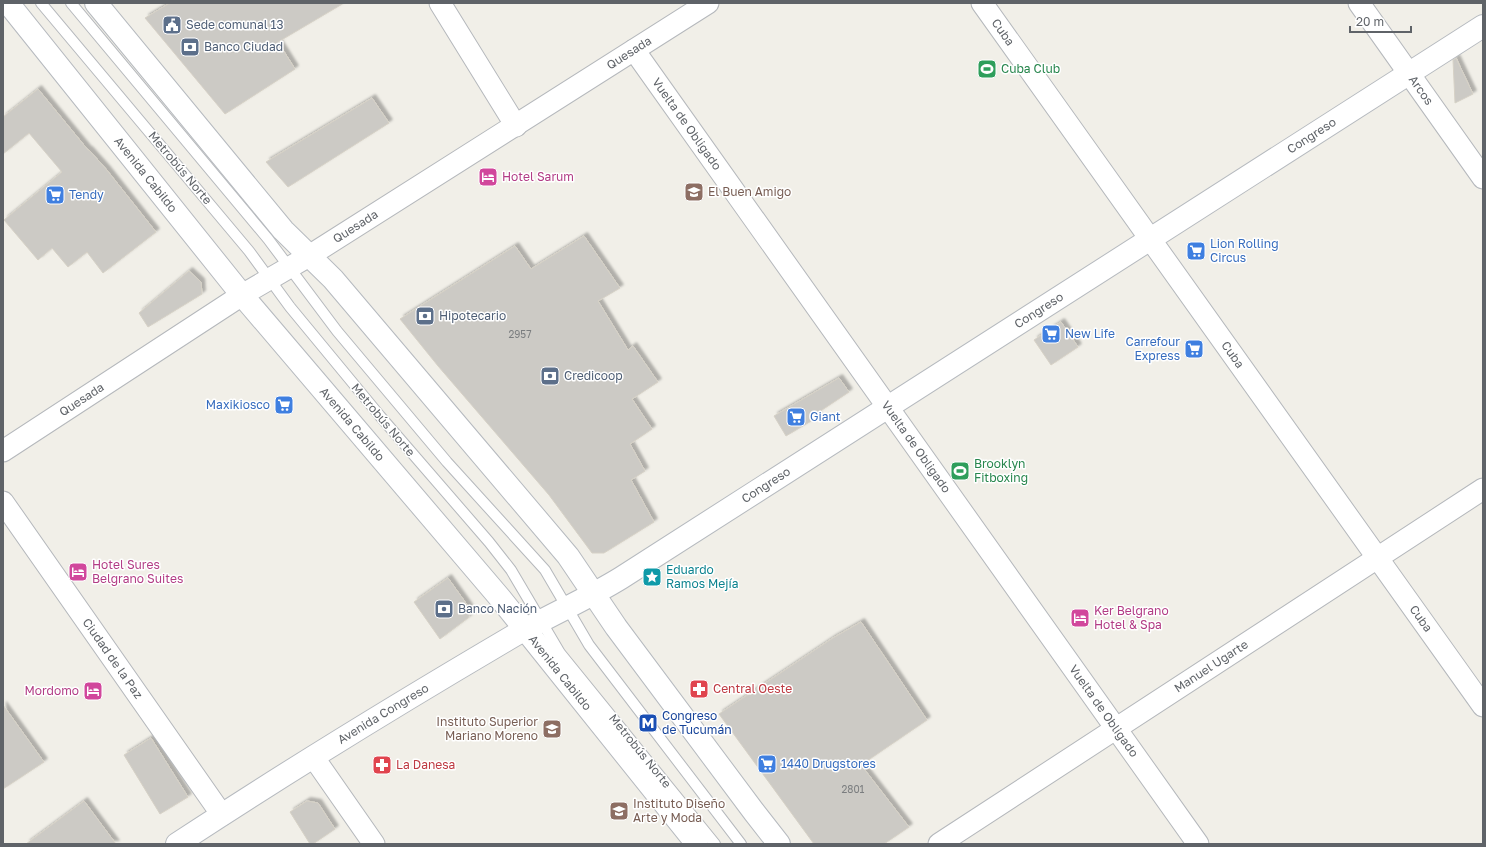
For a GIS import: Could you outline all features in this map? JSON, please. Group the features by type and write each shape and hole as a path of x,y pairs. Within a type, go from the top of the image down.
{"main road":[{"name":"Avenida Cabildo","path":"8,3 242,295 533,625 697,844"},
{"path":"96,3 283,230 333,279 568,556 616,627 779,844"},
{"name":"Congreso","path":"594,594 1483,26"},
{"name":"Avenida Congreso","path":"177,844 446,675 533,625 594,594"}],"street":[{"path":"440,3 516,126"},
{"name":"Quesada","path":"3,451 242,295 309,256 708,3"},
{"name":"Cuba","path":"982,3 1149,240 1483,706"},
{"name":"Arcos","path":"1359,3 1483,178"},
{"name":"Vuelta de Obligado","path":"634,50 886,407 1198,844"},
{"name":"Manuel Ugarte","path":"939,844 1378,559 1483,489"},
{"name":"Ciudad de la Paz","path":"3,502 222,815"},
{"path":"314,758 374,844"}],"lane":[{"name":"Metrobús Norte","path":"41,3 216,210 271,278 290,307 380,416 489,542 511,570 533,625 560,653 715,844"},
{"name":"Metrobús Norte","path":"71,3 268,239 337,331 442,456 545,570 594,651 741,844"}],"building":[{"path":"170,3 344,3 278,42 295,69 225,114 145,18"},
{"path":"1456,58 1473,94 1455,103 1453,60"},
{"path":"38,89 88,150 106,169 156,232 103,273 87,252 68,267 52,248 38,260 4,220 62,172 29,133 3,154 3,117"},
{"path":"372,98 389,123 288,187 266,162"},
{"path":"584,236 620,288 598,301 628,350 633,346 658,382 632,399 652,429 630,444 645,471 631,480 654,522 604,553 592,553 549,495 438,366 400,319 515,246 531,269"},
{"path":"189,271 201,282 202,294 148,327 139,313"},
{"path":"1061,322 1078,347 1051,365 1034,340"},
{"path":"839,378 849,392 816,414 818,417 786,436 774,416"},
{"name":"Banco Nación","path":"448,578 471,612 468,618 440,639 414,602"},
{"path":"861,622 927,720 861,765 909,827 884,844 814,844 719,714 833,638"},
{"path":"3,705 44,762 3,789"},
{"path":"151,738 188,797 160,814 124,755"},
{"path":"84,801 116,844 26,844"},
{"path":"307,801 318,803 335,829 313,844 310,844 290,812"}],"place":[{"name":"Sede comunal 13","path":"172,25"},
{"name":"Banco Ciudad","path":"190,47"},
{"name":"Cuba Club","path":"987,69"},
{"name":"Hotel Sarum","path":"488,177"},
{"name":"El Buen Amigo","path":"694,192"},
{"name":"Tendy","path":"55,195"},
{"name":"Lion Rolling Circus","path":"1196,251"},
{"name":"Hipotecario","path":"425,316"},
{"name":"New Life","path":"1051,334"},
{"name":"Carrefour Express","path":"1194,349"},
{"name":"Credicoop","path":"550,376"},
{"name":"Maxikiosco","path":"284,405"},
{"name":"Giant","path":"796,417"},
{"name":"Brooklyn Fitboxing","path":"960,471"},
{"name":"Hotel Sures Belgrano Suites","path":"78,572"},
{"name":"Eduardo Ramos Mejía","path":"652,577"},
{"name":"Banco Nación","path":"444,609"},
{"name":"Ker Belgrano Hotel & Spa","path":"1080,618"},
{"name":"Central Oeste","path":"699,689"},
{"name":"Mordomo","path":"93,691"},
{"name":"Congreso de Tucumán","path":"648,723"},
{"name":"Instituto Superior Mariano Moreno","path":"552,729"},
{"name":"1440 Drugstores","path":"767,764"},
{"name":"La Danesa","path":"382,765"},
{"name":"Instituto Diseño Arte y Moda","path":"619,811"}]}
